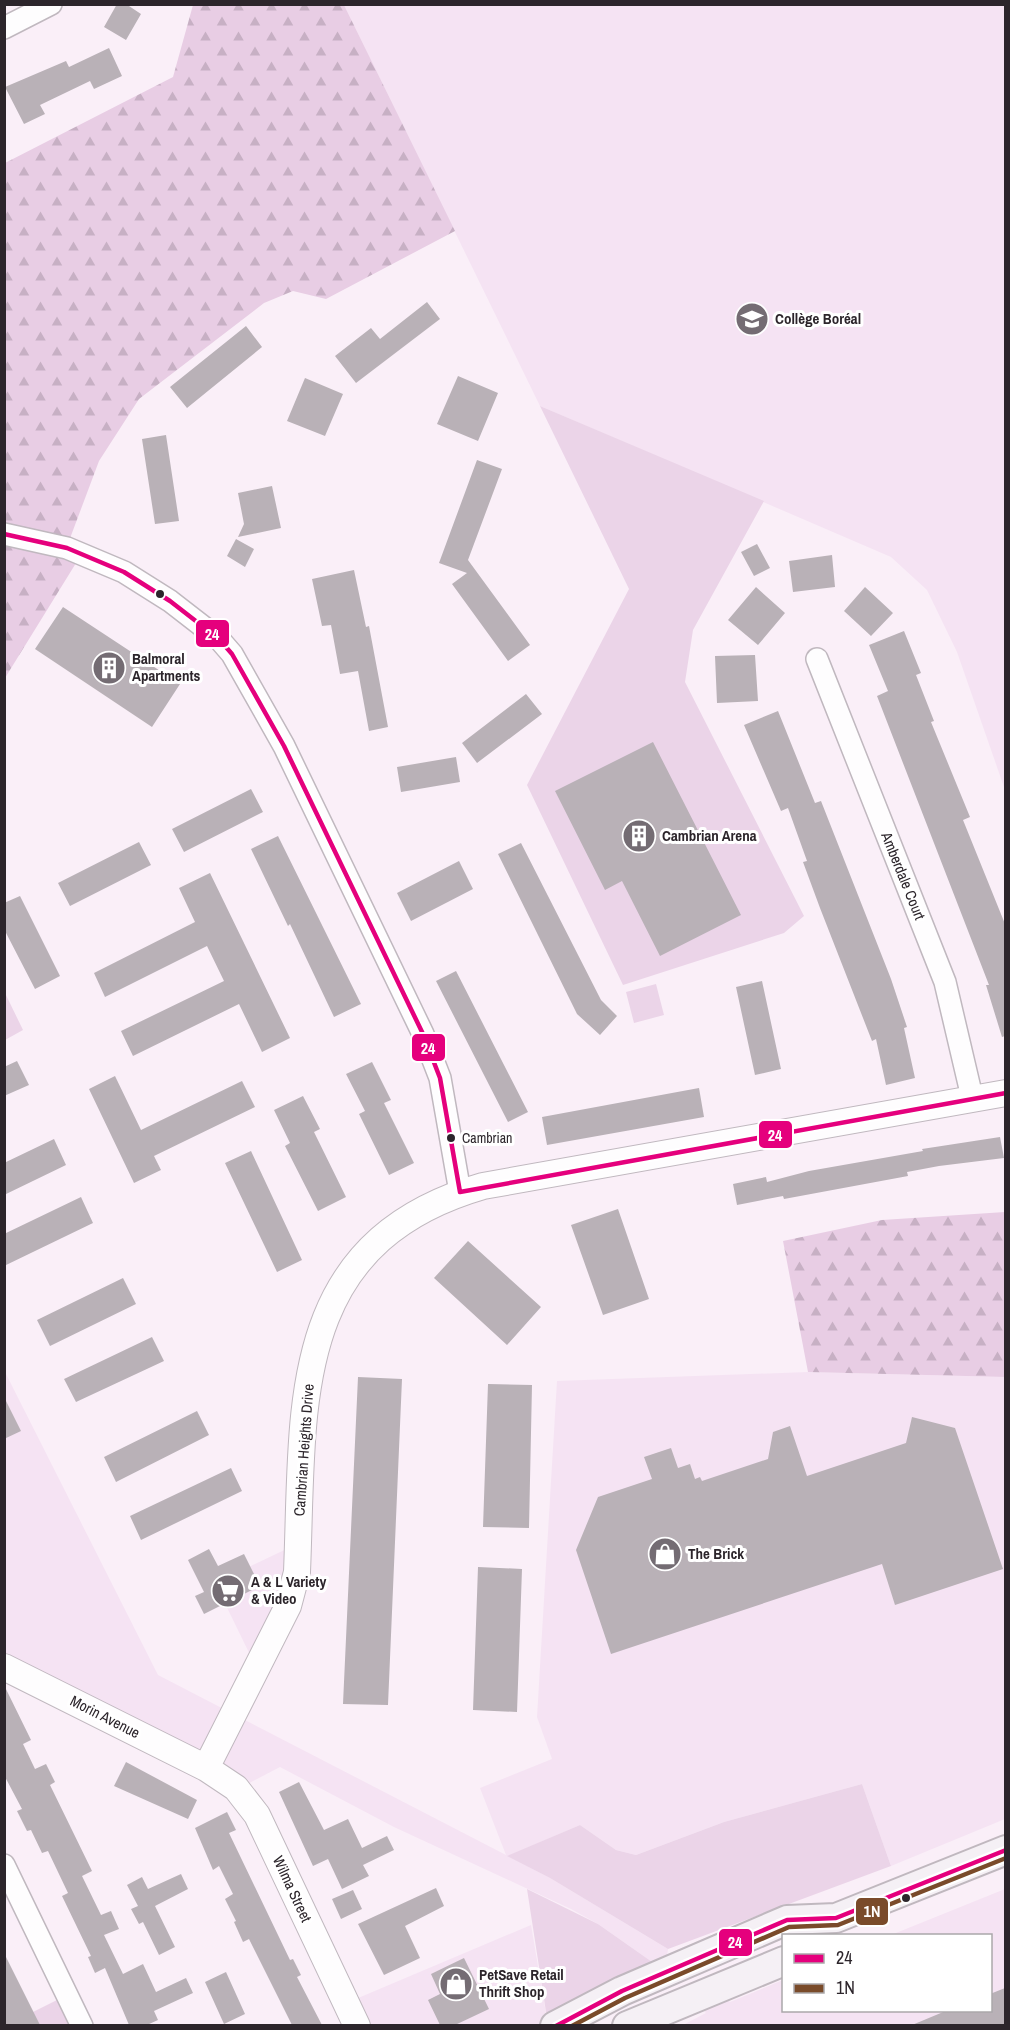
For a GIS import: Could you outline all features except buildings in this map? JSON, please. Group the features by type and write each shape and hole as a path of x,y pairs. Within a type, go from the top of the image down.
{"main road":[{"path":"555,2025 622,1991 787,1920 827,1927 1005,1850"},
{"path":"627,2025 782,1961"}],"street":[{"path":"4,28 51,4"},
{"path":"4,534 67,548 124,572 170,601 219,639 232,654 284,746 423,1034 440,1078 460,1192"},
{"name":"Amberdale Court","path":"817,659 945,982 972,1097"},
{"name":"Cambrian Heights Drive","path":"207,1768 293,1592 297,1572 307,1383 323,1321 337,1291 366,1253 403,1223 460,1192 483,1186 972,1097 1005,1093"},
{"name":"Morin Avenue","path":"4,1667 207,1768"},
{"name":"Wilma Street","path":"207,1768 236,1788 257,1815 357,2025"},
{"path":"4,1865 82,2025"}],"shaded area":[{"name":"Collège Boréal","path":"344,5 1005,5 1005,790 957,652 927,590 891,557 540,406"},
{"path":"540,406 764,501 693,630 685,682 804,916 784,933 623,985 527,785 629,589"},
{"path":"656,984 664,1015 634,1023 626,992"},
{"path":"5,993 23,1030 4,1040"},
{"path":"4,1370 158,1675 506,1855 480,1788 552,1759 537,1717 557,1381 808,1372 1005,1377 1005,1819 891,1866 862,1784 724,1822 636,1855 616,1850 580,1825 508,1856 550,1878 668,1949 665,1971 598,1924 571,1909 394,1827 280,1767 236,1790 5,1668"},
{"path":"297,1544 256,1667 215,1583"},
{"path":"862,1784 891,1866 668,1949 550,1878 507,1856 580,1825 616,1850 636,1855 724,1822"},
{"path":"527,1889 598,1924 665,1971 548,2025"},
{"path":"1005,1889 1005,2025 681,2026 706,2013 692,1998 716,1988 730,2002 782,1980 782,2012 992,2012 992,1934 893,1934"},
{"path":"531,1925 548,2025 355,2025 344,2004"},
{"path":"67,1995 81,2026 5,2026"}],"green space":[{"path":"193,5 344,5 455,231 326,299 293,291 264,303 139,399 99,461 66,549 81,555 5,678 5,163 173,77"},
{"path":"1005,1212 1005,1377 808,1372 783,1241 882,1220"}],"transit line":[{"name":"24","path":"4,534 67,548 124,572 170,601 219,639 232,654 284,746 423,1034 440,1078 460,1192 1006,1093"},
{"name":"24","path":"556,2026 622,1991 787,1920 836,1918 1006,1850"},
{"name":"1N","path":"572,2026 625,1998 789,1927 838,1925 1006,1858"}],"place":[{"name":"Collège Boréal","path":"752,319"},
{"name":"Balmoral Apartments","path":"109,668"},
{"name":"Cambrian Arena","path":"639,836"},
{"name":"Cambrian","path":"451,1138"},
{"name":"The Brick","path":"665,1554"},
{"name":"A & L Variety & Video","path":"228,1591"},
{"name":"PetSave Retail Thrift Shop","path":"456,1984"}]}
